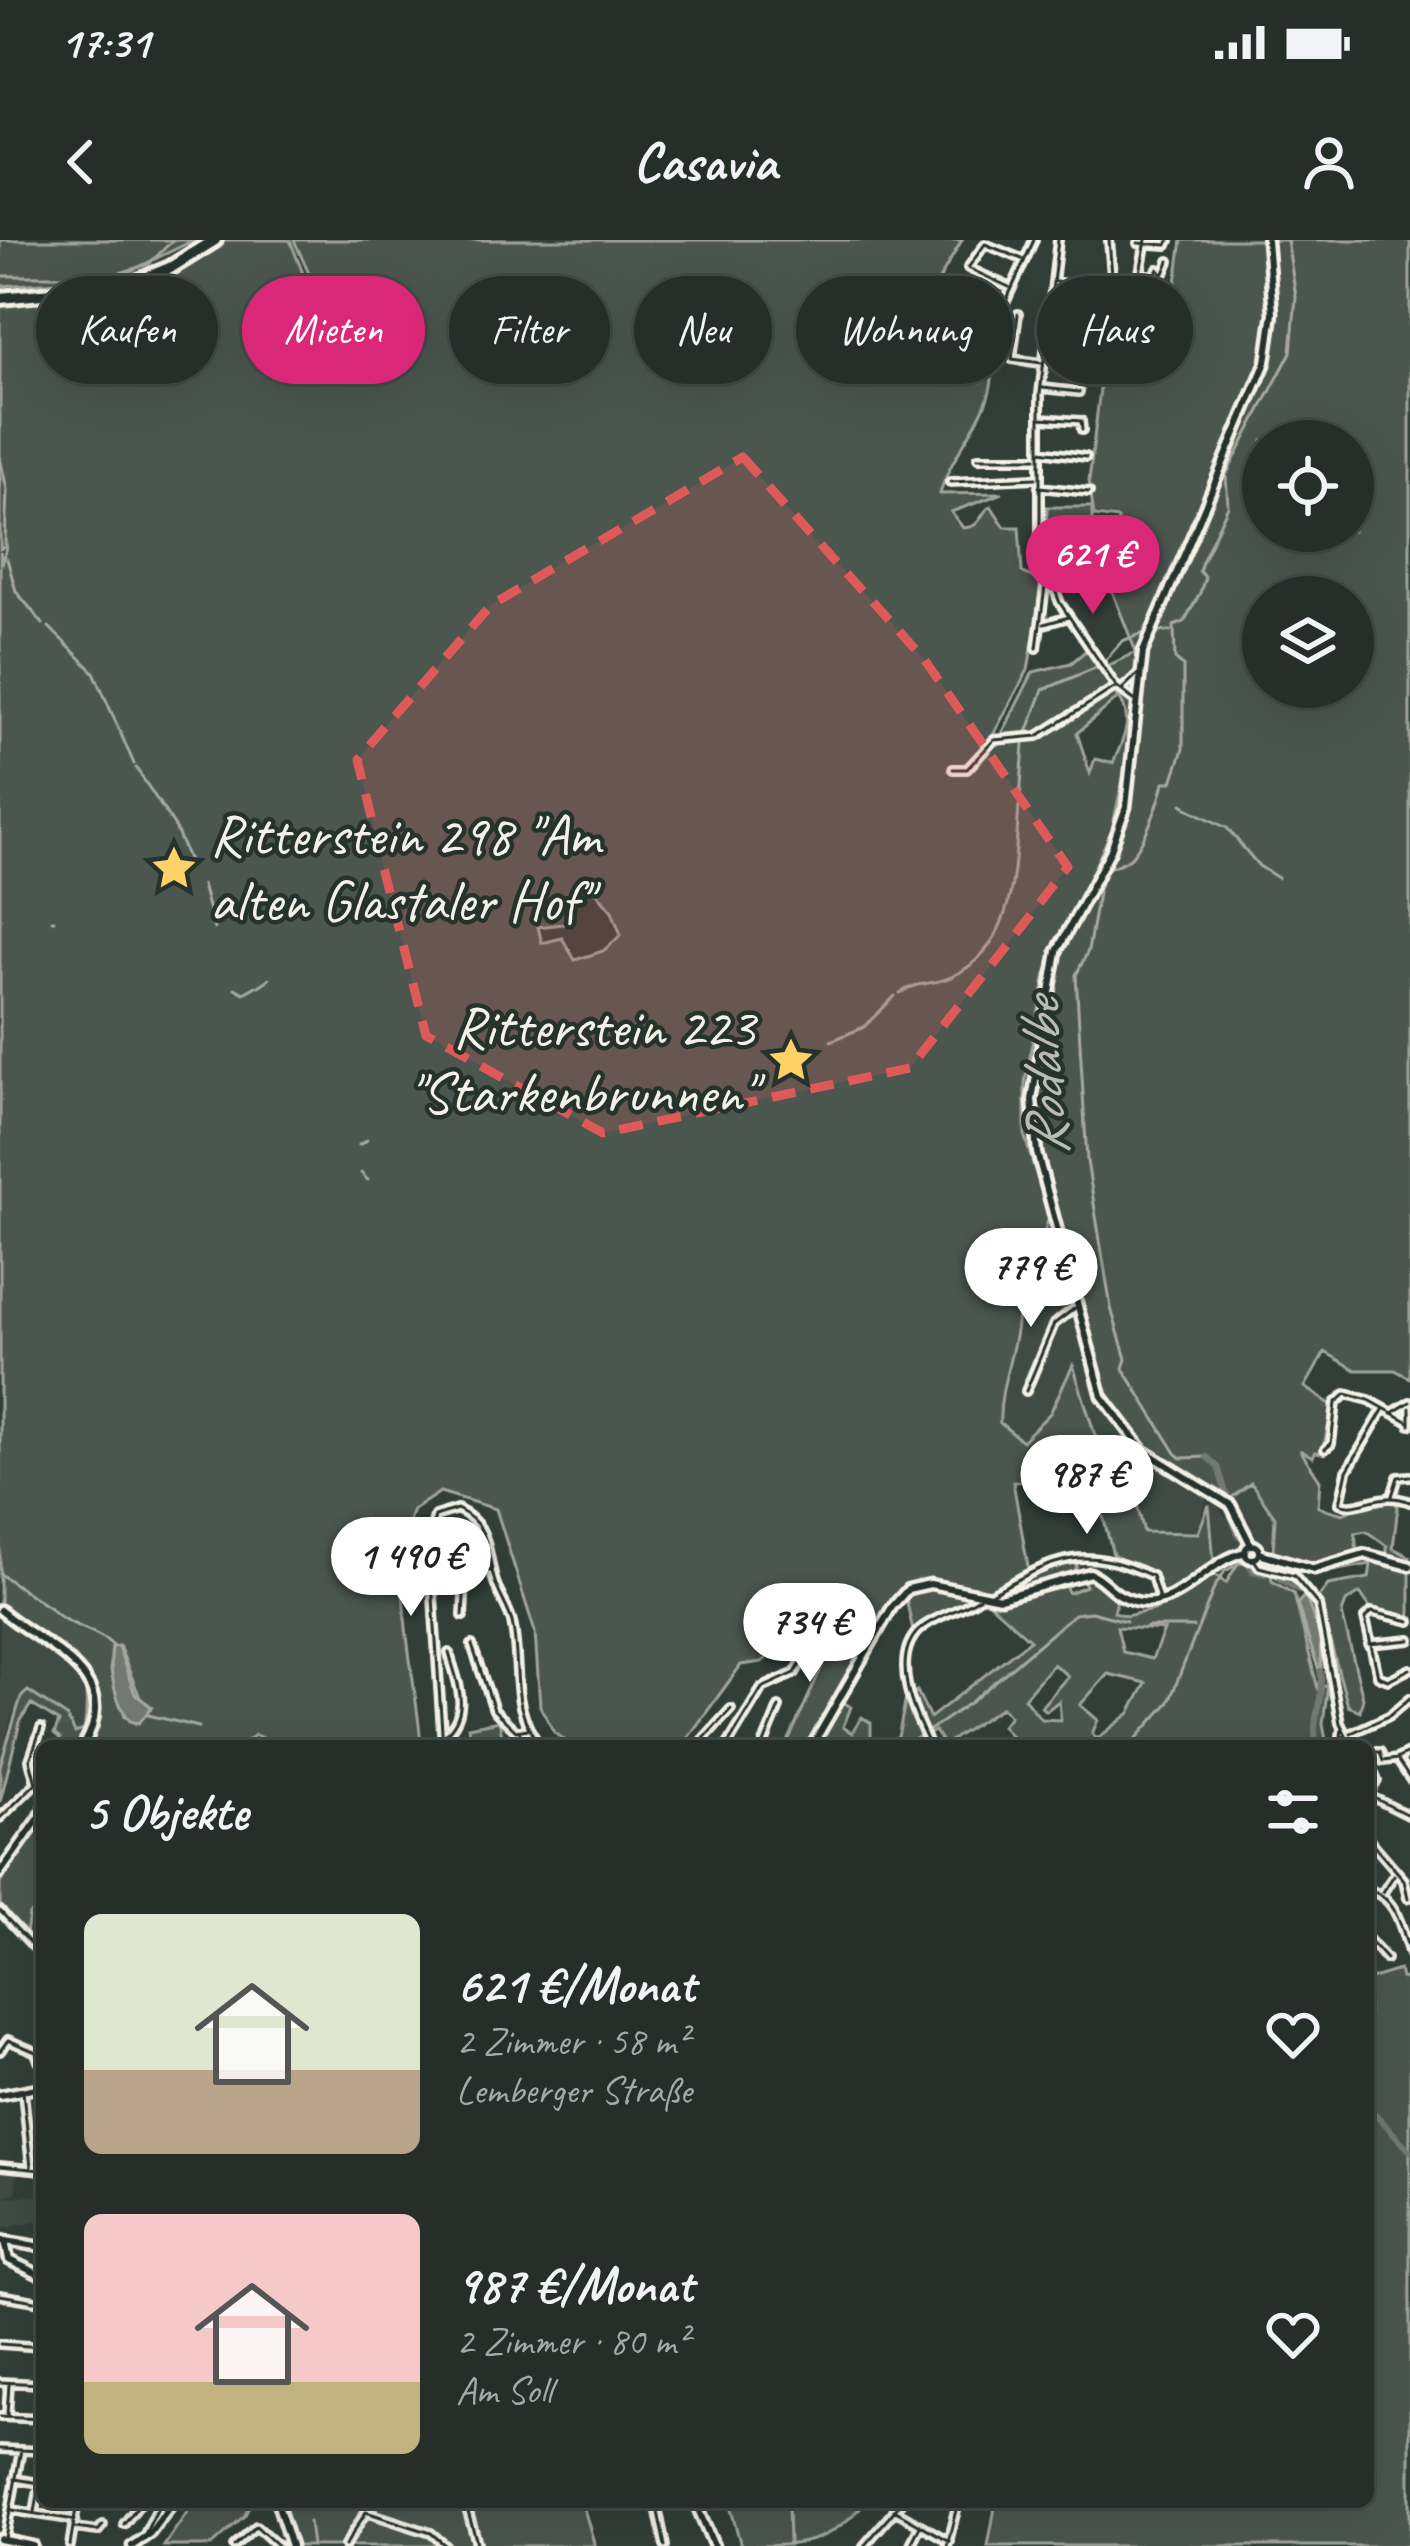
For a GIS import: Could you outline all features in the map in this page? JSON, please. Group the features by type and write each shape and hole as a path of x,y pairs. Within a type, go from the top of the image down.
{"highway":[{"path":"0,296 113,289 200,244"}],"street":[{"path":"1013,286 1034,240"},
{"path":"1055,276 1058,240"},
{"path":"1109,240 1112,276"},
{"path":"1267,240 1273,313 1266,362 1153,627 1138,674 1126,807 1111,852 1057,951 1033,1084 1036,1153 1095,1379 1117,1422 1156,1459 1231,1505 1258,1567 1297,1578 1318,1605 1343,1738"},
{"path":"1146,242 1141,274 1163,275 1169,261"},
{"path":"1138,243 1167,242"},
{"path":"986,276 968,268 986,244 1024,260"},
{"path":"1018,314 1012,359 1037,363"},
{"path":"1037,648 1047,578 1037,486 1042,384"},
{"path":"1041,388 1078,392"},
{"path":"1039,418 1081,422 1082,430"},
{"path":"978,458 1086,457"},
{"path":"950,482 1037,478"},
{"path":"1037,486 1089,491"},
{"path":"1047,578 1118,688 1135,698"},
{"path":"1043,607 1060,603"},
{"path":"1042,625 1069,617"},
{"path":"956,769 967,769 994,740 1038,736 1118,688 1128,688 1138,674"},
{"path":"1026,1391 1054,1324 1075,1308"},
{"path":"1325,1449 1330,1444 1335,1405 1344,1396 1366,1398 1383,1410 1390,1414 1410,1424 1410,1405 1390,1414"},
{"path":"1383,1410 1347,1471 1342,1505 1392,1496 1410,1502"},
{"path":"1392,1496 1398,1477 1410,1476"},
{"path":"442,1738 429,1596 429,1528 435,1516 457,1510 474,1520 488,1541 493,1571 512,1622 517,1698 537,1740"},
{"path":"458,1531 476,1570"},
{"path":"816,1740 902,1593 931,1584 983,1597 1090,1573 1124,1597 1159,1600 1180,1596 1216,1562 1252,1552 1310,1569 1365,1554 1410,1566"},
{"path":"928,1740 908,1690 912,1645 926,1625 1058,1560 1101,1556 1152,1576 1159,1600"},
{"path":"464,1616 462,1584 476,1570 493,1571"},
{"path":"0,1610 75,1664 92,1684 96,1718 86,1740"},
{"path":"1410,1621 1367,1613 1367,1644 1382,1679 1410,1669"},
{"path":"1367,1644 1410,1640"},
{"path":"472,1645 497,1715 520,1732"},
{"path":"731,1740 762,1688 795,1672 812,1645"},
{"path":"442,1738 461,1711 449,1653"},
{"path":"1343,1738 1382,1720 1410,1698"},
{"path":"765,1740 779,1707"},
{"path":"703,1740 731,1709"},
{"path":"0,1818 35,1783 30,1757 40,1728"},
{"path":"520,1732 528,1728"},
{"path":"1342,1729 1349,1733"},
{"path":"520,1732 520,1740"},
{"path":"1374,1753 1379,1751 1382,1761 1398,1760"},
{"path":"1410,1752 1400,1752 1398,1760 1410,1779"},
{"path":"1374,1797 1410,1816"},
{"path":"0,1873 36,1822"},
{"path":"1374,1845 1397,1872 1408,1898"},
{"path":"1382,1894 1397,1872"},
{"path":"1374,1892 1382,1894 1395,1911 1410,1955"},
{"path":"0,1910 36,1949"},
{"path":"1374,1946 1386,1959"},
{"path":"0,2051 8,2040 36,2052"},
{"path":"0,2095 36,2087"},
{"path":"23,2090 31,2167"},
{"path":"0,2166 36,2168"},
{"path":"36,2246 3,2240 8,2259 36,2273"},
{"path":"0,2295 35,2301"},
{"path":"0,2344 36,2347"},
{"path":"28,2346 28,2356"},
{"path":"0,2382 36,2384"},
{"path":"9,2382 3,2418 36,2419"},
{"path":"0,2449 36,2450"},
{"path":"20,2450 3,2539 33,2546"},
{"path":"15,2479 36,2482"},
{"path":"0,2491 13,2494"},
{"path":"35,2514 36,2508"},
{"path":"70,2546 76,2508"},
{"path":"124,2524 136,2508"},
{"path":"162,2508 162,2512"},
{"path":"132,2546 146,2537 166,2508"},
{"path":"279,2508 290,2546"},
{"path":"467,2508 478,2546"},
{"path":"657,2508 665,2546"},
{"path":"698,2508 714,2546"},
{"path":"863,2546 894,2510 948,2544 957,2508"},
{"path":"10,2510 98,2531 103,2525"},
{"path":"345,2546 365,2512 428,2532 446,2546"},
{"path":"910,2546 920,2525"},
{"path":"234,2546 256,2526 278,2546"}],"highlighted area":[{"path":"743,457 924,659 1068,867 910,1068 603,1133 426,1036 357,760 491,605"}],"shaded area":[{"path":"0,240 194,240 120,276 36,276 36,284 0,286"},
{"path":"221,240 290,240 304,276 242,276 242,384 425,384 425,276 310,276 294,240 962,240 941,276 796,276 796,384 991,384 940,494 1003,493 951,512 963,528 978,522 991,506 1005,527 1019,527 1022,572 1043,583 1028,670 992,737 1025,738 1001,736 1033,672 1071,663 1088,649 1103,668 1136,652 1112,591 1087,590 1086,545 1129,553 1132,540 1116,537 1118,519 1094,516 1089,481 1101,384 1193,384 1193,276 1177,276 1182,240 1264,240 1270,315 1260,372 1162,609 1200,532 1242,426 1242,552 1374,552 1374,420 1245,420 1268,361 1275,312 1269,240 1410,240 1410,1378 1395,1370 1356,1370 1325,1352 1305,1387 1333,1406 1322,1453 1315,1452 1313,1457 1300,1450 1320,1480 1318,1507 1343,1514 1375,1499 1398,1506 1393,1548 1410,1557 1410,1563 1387,1557 1387,1546 1366,1531 1355,1533 1357,1553 1321,1565 1273,1552 1275,1517 1251,1483 1230,1499 1150,1452 1125,1429 1101,1388 1038,1151 1034,1094 1060,951 1115,849 1135,768 1127,760 1112,829 1046,973 1025,1083 1025,1137 1049,1217 1038,1253 1016,1292 1017,1324 1000,1406 1000,1423 1022,1441 1050,1413 1073,1365 1105,1467 1135,1497 1144,1532 1198,1533 1209,1505 1215,1575 1226,1583 1240,1560 1271,1573 1272,1581 1294,1594 1318,1689 1328,1685 1326,1740 1014,1740 1002,1726 1010,1716 1002,1707 952,1740 941,1740 935,1731 922,1740 893,1740 898,1737 906,1698 917,1691 930,1718 1030,1640 986,1600 1006,1600 1062,1582 1069,1593 1086,1586 1082,1575 1118,1595 1114,1612 1126,1616 1158,1609 1161,1595 1154,1575 1113,1555 1099,1501 1075,1503 1059,1479 1013,1482 1029,1572 1079,1559 1074,1574 1001,1596 926,1579 912,1583 886,1609 837,1698 851,1707 843,1727 852,1733 862,1717 871,1723 871,1740 789,1740 826,1658 826,1636 817,1633 795,1661 773,1653 762,1662 741,1665 686,1740 564,1740 554,1732 540,1706 535,1632 496,1509 440,1492 413,1510 403,1564 420,1740 264,1740 255,1735 249,1740 60,1740 54,1734 59,1722 31,1704 20,1722 0,1802 0,1766 21,1697 28,1691 67,1717 75,1733 84,1730 87,1704 78,1668 68,1655 0,1607 0,552 3,561 6,546 0,549 0,304 36,300 36,384 218,384 218,276 166,276","holes":["1116,692 1127,719 1124,736 1113,763 1095,759 1090,773 1077,733 1117,699","1108,694 1038,738 1029,738","592,887 612,911 621,935 603,951 575,960 562,938 542,943 538,927 571,923 566,907","1117,1627 1164,1630 1152,1659 1123,1652","120,1648 141,1700 135,1723 125,1716 110,1668","1053,1664 1068,1676 1041,1707 1046,1711 1059,1701 1061,1720 1041,1719 1024,1698","1108,1674 1146,1683 1130,1713 1097,1739 1092,1734 1098,1720 1080,1705"]},
{"path":"1047,507 1092,507 1092,534 1046,534"},
{"path":"1086,545 1087,590 1054,593 1040,550"},
{"path":"1056,1230 1084,1344 1108,1408 1132,1439 1208,1493 1198,1533 1144,1533 1135,1497 1105,1467 1073,1366 1050,1413 1021,1442 1000,1423 999,1396 1020,1309 1016,1292 1038,1253 1042,1234"},
{"path":"1250,1482 1275,1517 1271,1546 1261,1549 1230,1499"},
{"path":"1213,1499 1243,1543 1216,1557 1209,1522"},
{"path":"1261,1557 1315,1571 1368,1557 1410,1568 1410,1617 1372,1610 1360,1593 1346,1602 1342,1613 1363,1698 1360,1711 1348,1706 1318,1598 1328,1585 1369,1578 1371,1564 1316,1574 1263,1566 1257,1560"},
{"path":"917,1587 977,1598 914,1635 905,1594"},
{"path":"1305,1595 1320,1636 1321,1677 1297,1604"},
{"path":"0,1613 73,1664 89,1683 89,1704 84,1730 75,1734 27,1691 11,1717 0,1766"},
{"path":"118,1646 135,1694 152,1707 139,1723 130,1721 114,1686 111,1656 112,1647"},
{"path":"499,1721 503,1740 470,1740 468,1727"},
{"path":"36,1810 36,1910 29,1914 26,1934 0,1904 0,1884"},
{"path":"1399,1970 1401,1978 1410,1979 1410,2546 988,2546 995,2508 1374,2508 1374,1978"},
{"path":"16,2168 17,2192 3,2197 36,2195 36,2221 0,2228 0,2169"},
{"path":"190,2508 248,2508 211,2546 164,2546"},
{"path":"282,2508 584,2508 595,2546 293,2546"},
{"path":"731,2508 859,2508 838,2527 811,2540 741,2546"}],"waterway":[{"path":"0,276 110,276 149,264 173,240"},
{"name":"Rodalbe","path":"1098,892 1106,869 1127,860 1137,849 1164,782 1172,782 1183,749 1183,666 1175,659 1174,626 1184,622 1200,593 1205,577 1199,571 1228,506 1226,475 1291,352 1296,297 1287,240"},
{"path":"0,457 7,490 5,544"},
{"path":"7,559 16,591 43,624"},
{"path":"49,627 94,672 134,764"},
{"path":"1155,632 1171,631"},
{"path":"1104,662 1122,641 1147,632"},
{"path":"1026,735 1043,690 1097,667"},
{"path":"1020,799 1024,744"},
{"path":"136,768 175,827 189,861"},
{"path":"900,993 951,977 973,964 989,946 1008,904 1019,806"},
{"path":"1187,808 1227,828 1259,866 1278,878"},
{"path":"202,885 214,929"},
{"name":"Rodalbe","path":"1098,893 1088,951 1076,975 1087,1161 1111,1308 1126,1359 1123,1368 1176,1453 1181,1458 1207,1457"},
{"path":"259,986 269,979"},
{"path":"235,988 244,993 256,986"},
{"path":"831,1041 864,1027 895,996"},
{"path":"631,1030 638,1028"},
{"path":"792,1060 794,1054"},
{"path":"359,1145 367,1140"},
{"path":"364,1177 368,1180"},
{"name":"Rodalbe","path":"1207,1457 1218,1467 1227,1496"},
{"name":"Rodalbe","path":"1226,1506 1239,1536"},
{"path":"1135,1740 1169,1702 1214,1588 1225,1571 1246,1560"},
{"name":"Rodalbe","path":"1246,1560 1253,1571 1265,1574"},
{"path":"0,1574 47,1606"},
{"name":"Rodalbe","path":"1278,1578 1300,1591"},
{"path":"49,1607 114,1647"},
{"path":"927,1732 971,1702 1074,1614 1091,1612 1126,1621"},
{"path":"1147,1627 1193,1627"},
{"name":"Rodalbe","path":"1316,1740 1320,1671"},
{"path":"148,1715 199,1727"},
{"path":"913,1740 922,1736"},
{"name":"Rodalbe","path":"1374,2112 1410,2151"},
{"path":"788,2508 789,2546"},
{"path":"309,2522 312,2546"}],"place":[{"name":"Ritterstein 298 \"Am alten Glastaler Hof\"","path":"174,868"},
{"name":"Ritterstein 223 \"Starkenbrunnen\"","path":"791,1060"}]}
